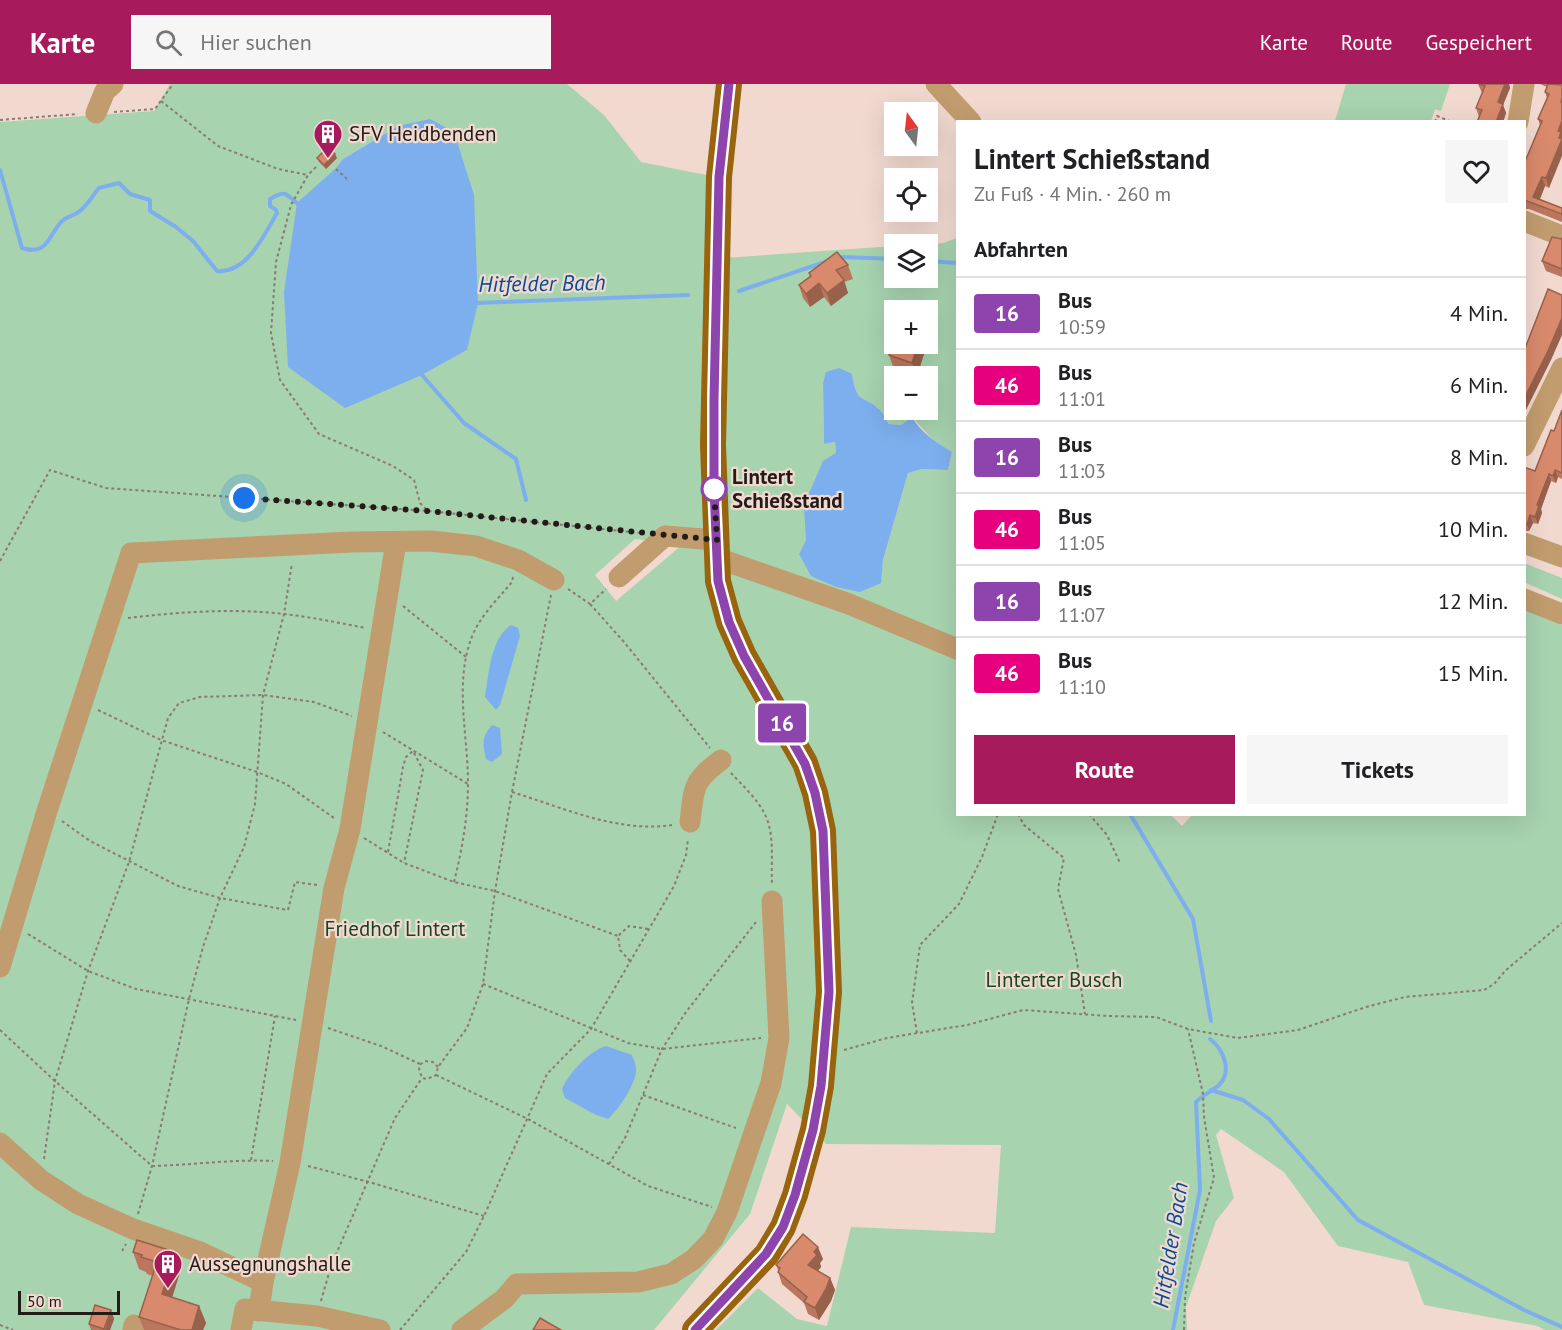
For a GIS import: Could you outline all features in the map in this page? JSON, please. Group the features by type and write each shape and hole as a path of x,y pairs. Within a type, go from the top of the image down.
{"main road":[{"path":"695,1330 766,1254 783,1227 795,1195 813,1130 825,1048 829,992 823,831 815,793 805,764 744,656 729,622 718,581 713,445 719,177 729,84"}],"street":[{"path":"96,113 105,91 112,84"},
{"path":"936,84 969,120"},
{"path":"1518,120 1524,84"},
{"path":"1526,222 1562,236"},
{"path":"1526,442 1562,368"},
{"path":"619,577 665,536 717,549 956,649"},
{"path":"0,967 47,811 131,553 431,541 476,546 518,560 554,580"},
{"path":"259,1311 263,1282 290,1162 334,888 350,830 396,542"},
{"path":"1526,544 1562,557"},
{"path":"1526,599 1562,614"},
{"path":"690,822 694,788 703,773 721,760"},
{"path":"462,1330 504,1299 521,1281 638,1282 670,1274 694,1259 713,1239 727,1212 771,1083 779,1038 772,901"},
{"path":"0,1143 41,1180 78,1204 133,1228 200,1252 263,1282"},
{"path":"241,1330 245,1309 317,1316 380,1330"}],"path":[{"path":"161,100 218,146 278,169 308,175"},
{"path":"316,167 308,175 291,205 276,262 271,333 280,380 319,434 393,466 414,480 420,503 428,511"},
{"path":"336,169 346,179"},
{"path":"0,561 50,470 106,488 428,511 665,536"},
{"path":"122,1251 133,1228 152,1166 189,999 203,947 220,898 244,848 255,804 262,695 284,614 295,545"},
{"path":"454,882 464,843 468,784 463,690 466,657 471,639 487,612 512,582 518,560"},
{"path":"590,604 619,577"},
{"path":"436,1076 438,1067 467,1028 483,984 495,891 512,792 554,580 590,604 624,642 758,803 768,820 771,834 772,901 686,1012 662,1049 625,1138 609,1164"},
{"path":"388,594 466,657"},
{"path":"109,621 173,614 235,611 284,614 381,630"},
{"path":"41,1180 55,1081 88,971 129,862 168,718 179,703 200,697 262,695 314,702 367,721 468,784"},
{"path":"388,852 403,767 406,757 413,751"},
{"path":"404,863 423,770 413,751"},
{"path":"400,1330 466,1252 547,1074 591,1029 678,876 686,855 690,822 637,827 610,822 512,792"},
{"path":"47,811 90,841 129,862 178,886 220,898 288,910 295,882 334,888"},
{"path":"917,1033 912,1003 920,945 959,904 997,816"},
{"path":"1019,816 1024,825 1064,858 1058,889 1076,955 1085,1014"},
{"path":"1091,816 1107,835 1120,863"},
{"path":"825,1048 844,1050 887,1038 967,1025 1023,1010 1156,1017 1188,1029 1238,1038 1298,1030 1366,1007 1405,997 1484,990 1494,984 1506,970 1562,923"},
{"path":"12,925 88,971 136,989 313,1023 381,1046 421,1064"},
{"path":"630,961 620,950 618,936 629,926 648,929"},
{"path":"483,984 628,1043 662,1049 746,1039 779,1038"},
{"path":"251,1160 275,1016"},
{"path":"1184,1330 1185,1297 1194,1243 1214,1178 1204,1117 1203,1094 1188,1029"},
{"path":"0,1030 152,1166 251,1160 290,1162 369,1182 484,1216"},
{"path":"422,1078 419,1069 425,1061 433,1062 438,1067"},
{"path":"422,1078 436,1076 528,1119 648,1186 727,1212"},
{"path":"317,1316 331,1266 395,1118 422,1078"},
{"path":"642,1095 753,1133"},
{"path":"0,1325 14,1330"}],"green space":[{"path":"170,84 567,84 604,115 641,162 726,179 724,258 884,247 884,288 938,288 938,243 956,238 956,816 1172,816 1182,826 1191,816 1526,816 1526,611 1562,625 1562,1330 1545,1330 1537,1326 1424,1305 1408,1262 1338,1246 1284,1172 1221,1129 1216,1135 1234,1198 1216,1221 1186,1307 1187,1330 716,1330 758,1288 797,1319 827,1326 851,1227 995,1233 1001,1145 826,1144 787,1104 750,1214 654,1330 0,1330 0,122 154,111","holes":["398,126 467,350 422,375 345,407 335,169 343,159","884,366 938,366 938,420 915,420 936,443 952,452 948,470 922,469 908,473 883,560 880,583 799,554 836,453 835,442 824,444 823,383 852,374 859,395 881,411 884,416","635,539 683,544 616,601 595,575"]},
{"path":"1346,84 1450,84 1441,111 1435,109 1431,120 1335,120"},
{"path":"887,420 908,420 901,425 889,424"},
{"path":"1526,564 1562,578 1562,599 1526,583"}],"water":[{"path":"430,119 454,132 474,195 478,303 467,350 422,375 345,408 288,367 284,292 297,203 343,159 398,126"},
{"path":"839,368 852,374 856,391 881,411 884,420 889,424 901,425 908,420 914,420 924,432 952,452 948,470 922,469 908,473 883,560 881,583 860,592 836,587 811,576 799,554 806,540 804,505 823,461 836,453 835,442 824,444 823,383 826,372"},
{"path":"511,625 518,628 520,636 500,705 496,710 485,697 489,668 499,639"},
{"path":"492,725 500,728 502,754 492,762 486,759 484,738"},
{"path":"606,1046 632,1055 636,1071 629,1092 608,1119 565,1098 562,1089 580,1063"}],"building":[{"path":"1479,84 1505,84 1498,102 1503,104 1497,120 1478,120 1482,110 1476,108 1485,86"},
{"path":"1548,84 1562,85 1562,121 1558,131 1561,132 1559,138 1562,139 1546,178 1542,177 1533,197 1562,208 1562,214 1526,201 1526,159 1542,121 1538,119 1549,94 1545,92"},
{"path":"328,147 335,154 324,165 317,158"},
{"path":"1552,237 1562,238 1562,269 1542,261"},
{"path":"837,252 848,265 836,270 844,280 827,293 819,283 806,294 799,285 811,276 809,273"},
{"path":"1548,289 1562,295 1562,318 1526,395 1526,346"},
{"path":"889,354 915,354 912,363"},
{"path":"1562,410 1562,473 1555,470 1553,476 1549,474 1537,505 1539,506 1535,517 1530,515 1526,524 1526,468 1535,471 1551,430 1554,431"},
{"path":"803,1234 818,1247 814,1252 817,1255 808,1265 830,1278 815,1308 804,1302 807,1297 778,1272 780,1268 776,1265"},
{"path":"137,1240 175,1252 162,1294 199,1306 192,1330 181,1330 139,1317 157,1262 133,1252"},
{"path":"95,1305 111,1310 104,1329 89,1324"},
{"path":"540,1318 561,1330 533,1330"}],"waterway":[{"name":"Hitfelder Bach","path":"0,170 22,248 30,250 46,244 61,222 81,211 99,188 119,183 130,194 150,200 150,211 193,241 217,271 228,270 246,260 266,232 277,213 270,206 270,199 279,194 285,194 299,205"},
{"name":"Hitfelder Bach","path":"838,258 884,259"},
{"name":"Hitfelder Bach","path":"739,291 828,261"},
{"name":"Hitfelder Bach","path":"938,262 956,263"},
{"name":"Hitfelder Bach","path":"476,303 688,295"},
{"path":"421,371 464,423 516,459 526,500"},
{"name":"Hitfelder Bach","path":"1131,816 1193,919 1211,1021"},
{"name":"Hitfelder Bach","path":"1173,1330 1200,1190 1196,1102 1219,1085 1226,1067 1219,1048 1210,1039"},
{"path":"1211,1090 1243,1100 1269,1119 1358,1220 1524,1310 1562,1327"}],"bus line":[{"name":"16","path":"695,1330 766,1254 783,1227 795,1195 813,1130 821,1086 829,992 823,831 815,793 805,764 744,656 729,622 718,581 713,445 719,177 729,84"}],"place":[{"name":"SFV Heidbenden","path":"328,160"},
{"name":"Lintert Schießstand","path":"714,489"},
{"name":"Aussegnungshalle","path":"168,1290"}],"route":[{"path":"244,498 428,511 717,540 714,489"}],"park label":[{"name":"Friedhof Lintert","path":"395,929"},
{"name":"Linterter Busch","path":"1054,980"}]}
